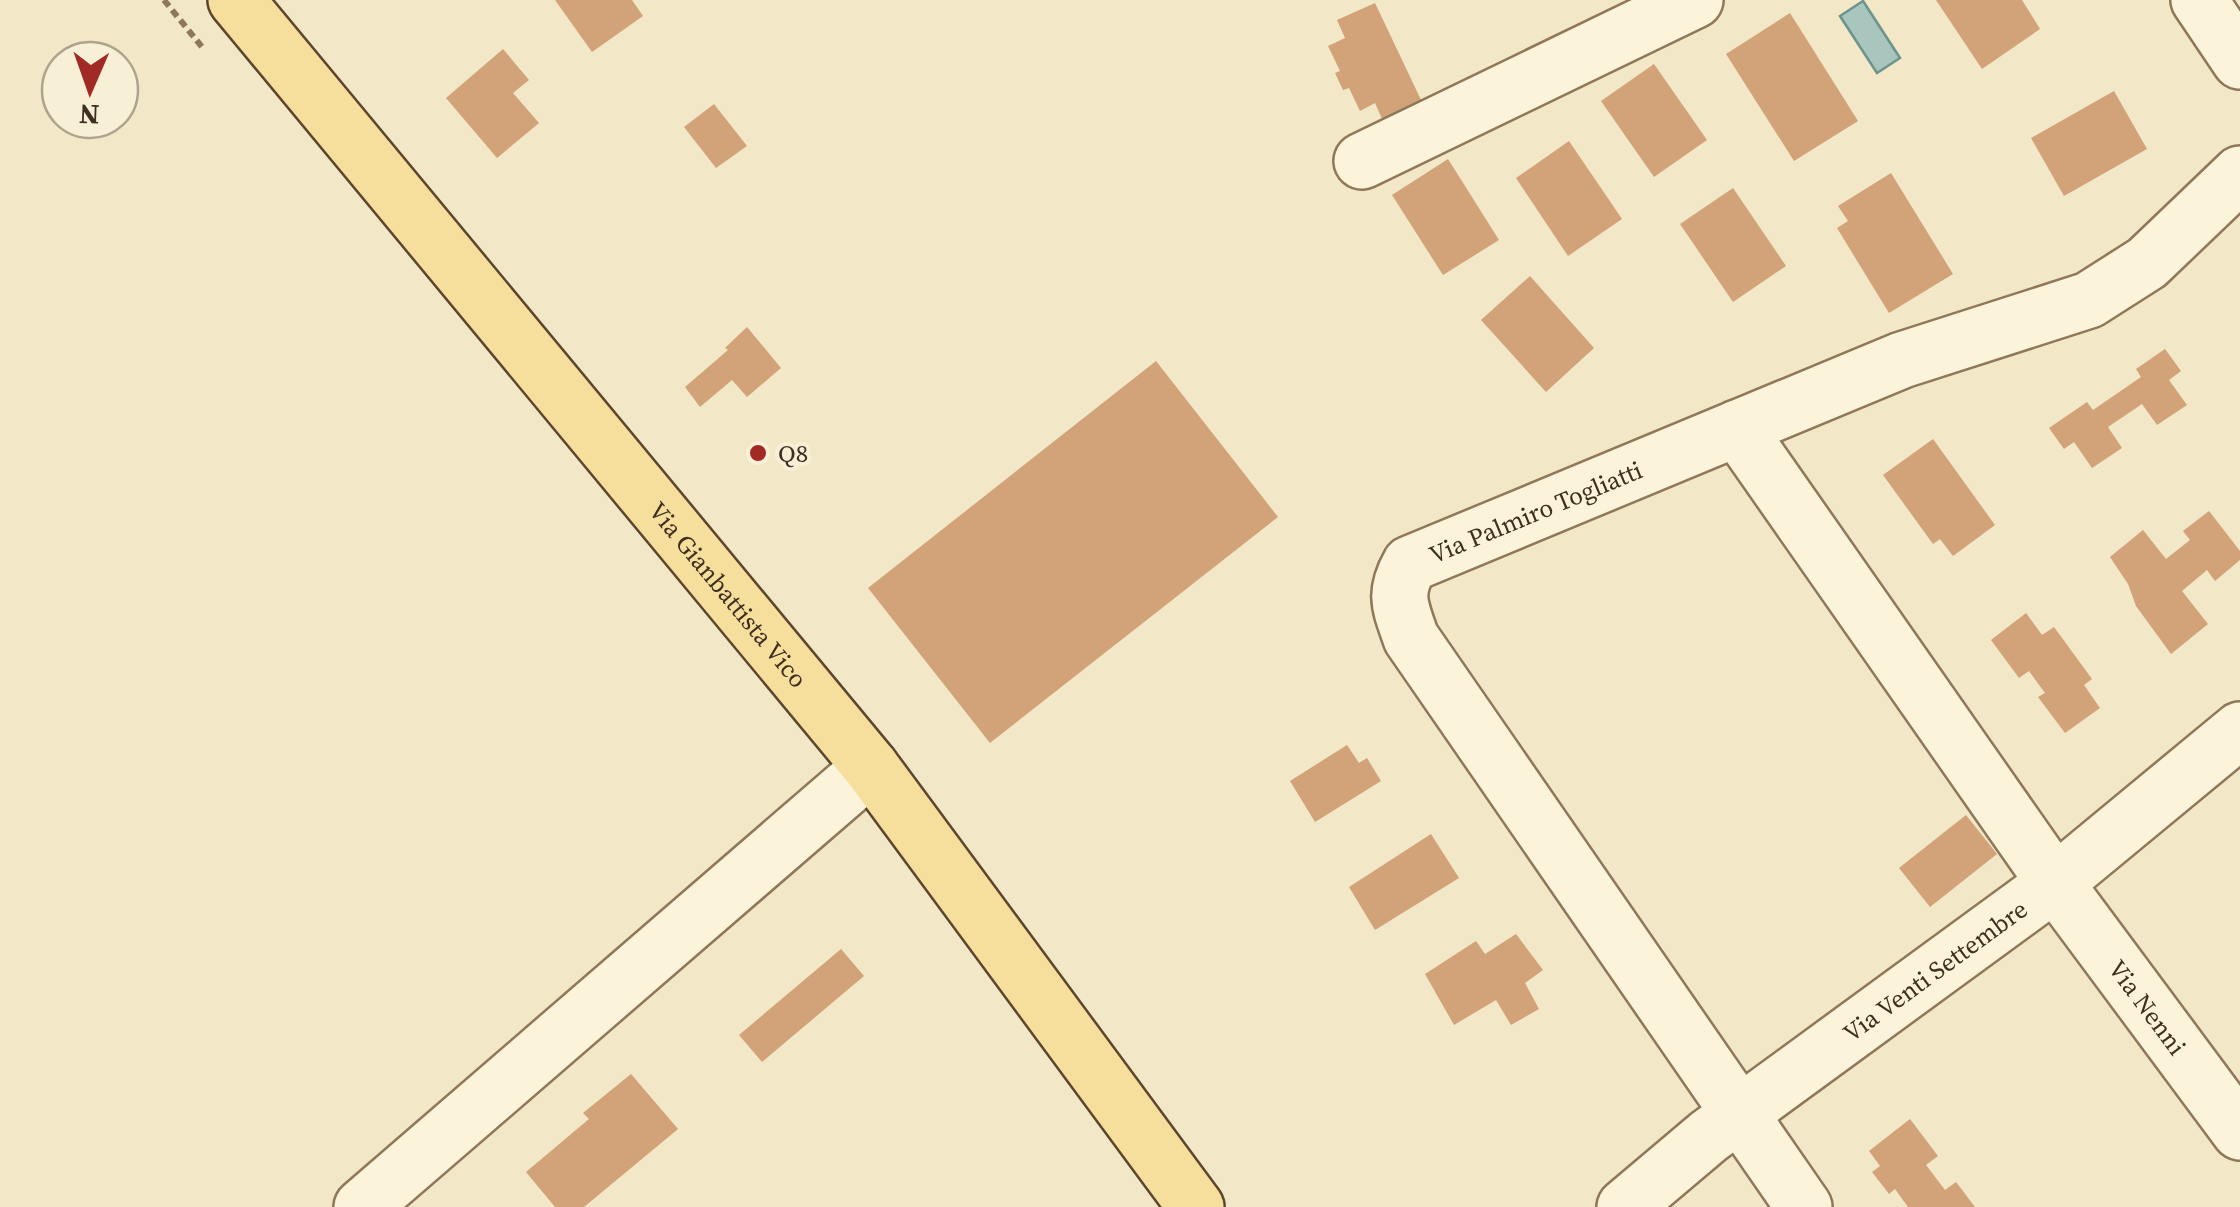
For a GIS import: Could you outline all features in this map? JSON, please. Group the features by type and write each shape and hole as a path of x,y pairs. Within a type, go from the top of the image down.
{"main road":[{"name":"Via Gianbattista Vico","path":"236,0 871,766 1196,1207"}],"street":[{"path":"1362,161 1695,0"},
{"path":"2199,0 2240,62"},
{"name":"Via Palmiro Togliatti","path":"1740,1114 1411,638 1399,605 1399,583 1410,564 1902,360 2089,300 2147,264 2240,174"},
{"name":"Via Nenni","path":"1737,428 2055,883 2240,1132"},
{"name":"Via Venti Settembre","path":"1625,1207 1740,1114 2055,883 2240,730"},
{"path":"362,1207 871,766"},
{"path":"1740,1114 1804,1207"}],"path":[{"path":"164,0 202,47"}],"water":[{"path":"1863,1 1900,58 1877,73 1840,16"}],"building":[{"path":"555,0 632,0 643,16 592,52"},
{"path":"1936,0 2022,0 2040,29 1982,69"},
{"path":"1375,3 1422,102 1383,121 1375,103 1360,111 1349,88 1343,90 1335,73 1340,71 1328,46 1345,38 1337,20"},
{"path":"1790,13 1858,121 1794,161 1726,54"},
{"path":"503,49 529,80 513,93 539,123 497,158 446,98"},
{"path":"1654,64 1707,140 1654,177 1601,101"},
{"path":"2114,91 2147,149 2064,196 2031,138"},
{"path":"714,104 747,146 716,168 684,127"},
{"path":"1569,141 1622,219 1568,256 1516,178"},
{"path":"1448,159 1499,240 1443,275 1392,195"},
{"path":"1891,173 1953,274 1889,313 1837,228 1848,221 1838,206"},
{"path":"1733,188 1786,266 1733,302 1680,224"},
{"path":"1530,276 1594,348 1546,392 1481,320"},
{"path":"747,327 781,368 747,397 732,380 700,407 685,387 728,350 725,348"},
{"path":"2165,349 2181,371 2169,380 2187,405 2157,425 2142,404 2108,427 2122,448 2092,468 2074,442 2064,449 2049,428 2087,402 2093,410 2141,377 2136,369"},
{"path":"1156,361 1278,517 990,743 868,588"},
{"path":"1933,439 1995,525 1953,556 1940,539 1933,544 1883,475"},
{"path":"2209,511 2240,551 2240,560 2215,581 2207,570 2182,591 2208,624 2171,654 2136,606 2128,584 2110,557 2143,530 2166,559 2190,540 2183,531"},
{"path":"2026,613 2042,635 2054,627 2092,679 2084,685 2100,708 2065,733 2038,697 2045,693 2029,671 2019,678 1991,640"},
{"path":"1347,745 1359,763 1367,758 1381,781 1315,822 1290,781"},
{"path":"1966,815 1997,854 1930,907 1899,868"},
{"path":"1431,834 1459,878 1375,930 1349,887"},
{"path":"1516,934 1543,970 1525,983 1539,1009 1511,1025 1496,1000 1454,1025 1425,974 1476,941 1485,954"},
{"path":"841,949 864,976 762,1062 739,1035"},
{"path":"631,1074 678,1129 584,1207 555,1207 526,1172 589,1119 583,1113"},
{"path":"1910,1119 1938,1156 1926,1165 1945,1190 1956,1182 1975,1207 1908,1207 1895,1189 1889,1194 1872,1172 1880,1166 1869,1151"}],"place":[{"name":"Q8","path":"758,453"}]}
